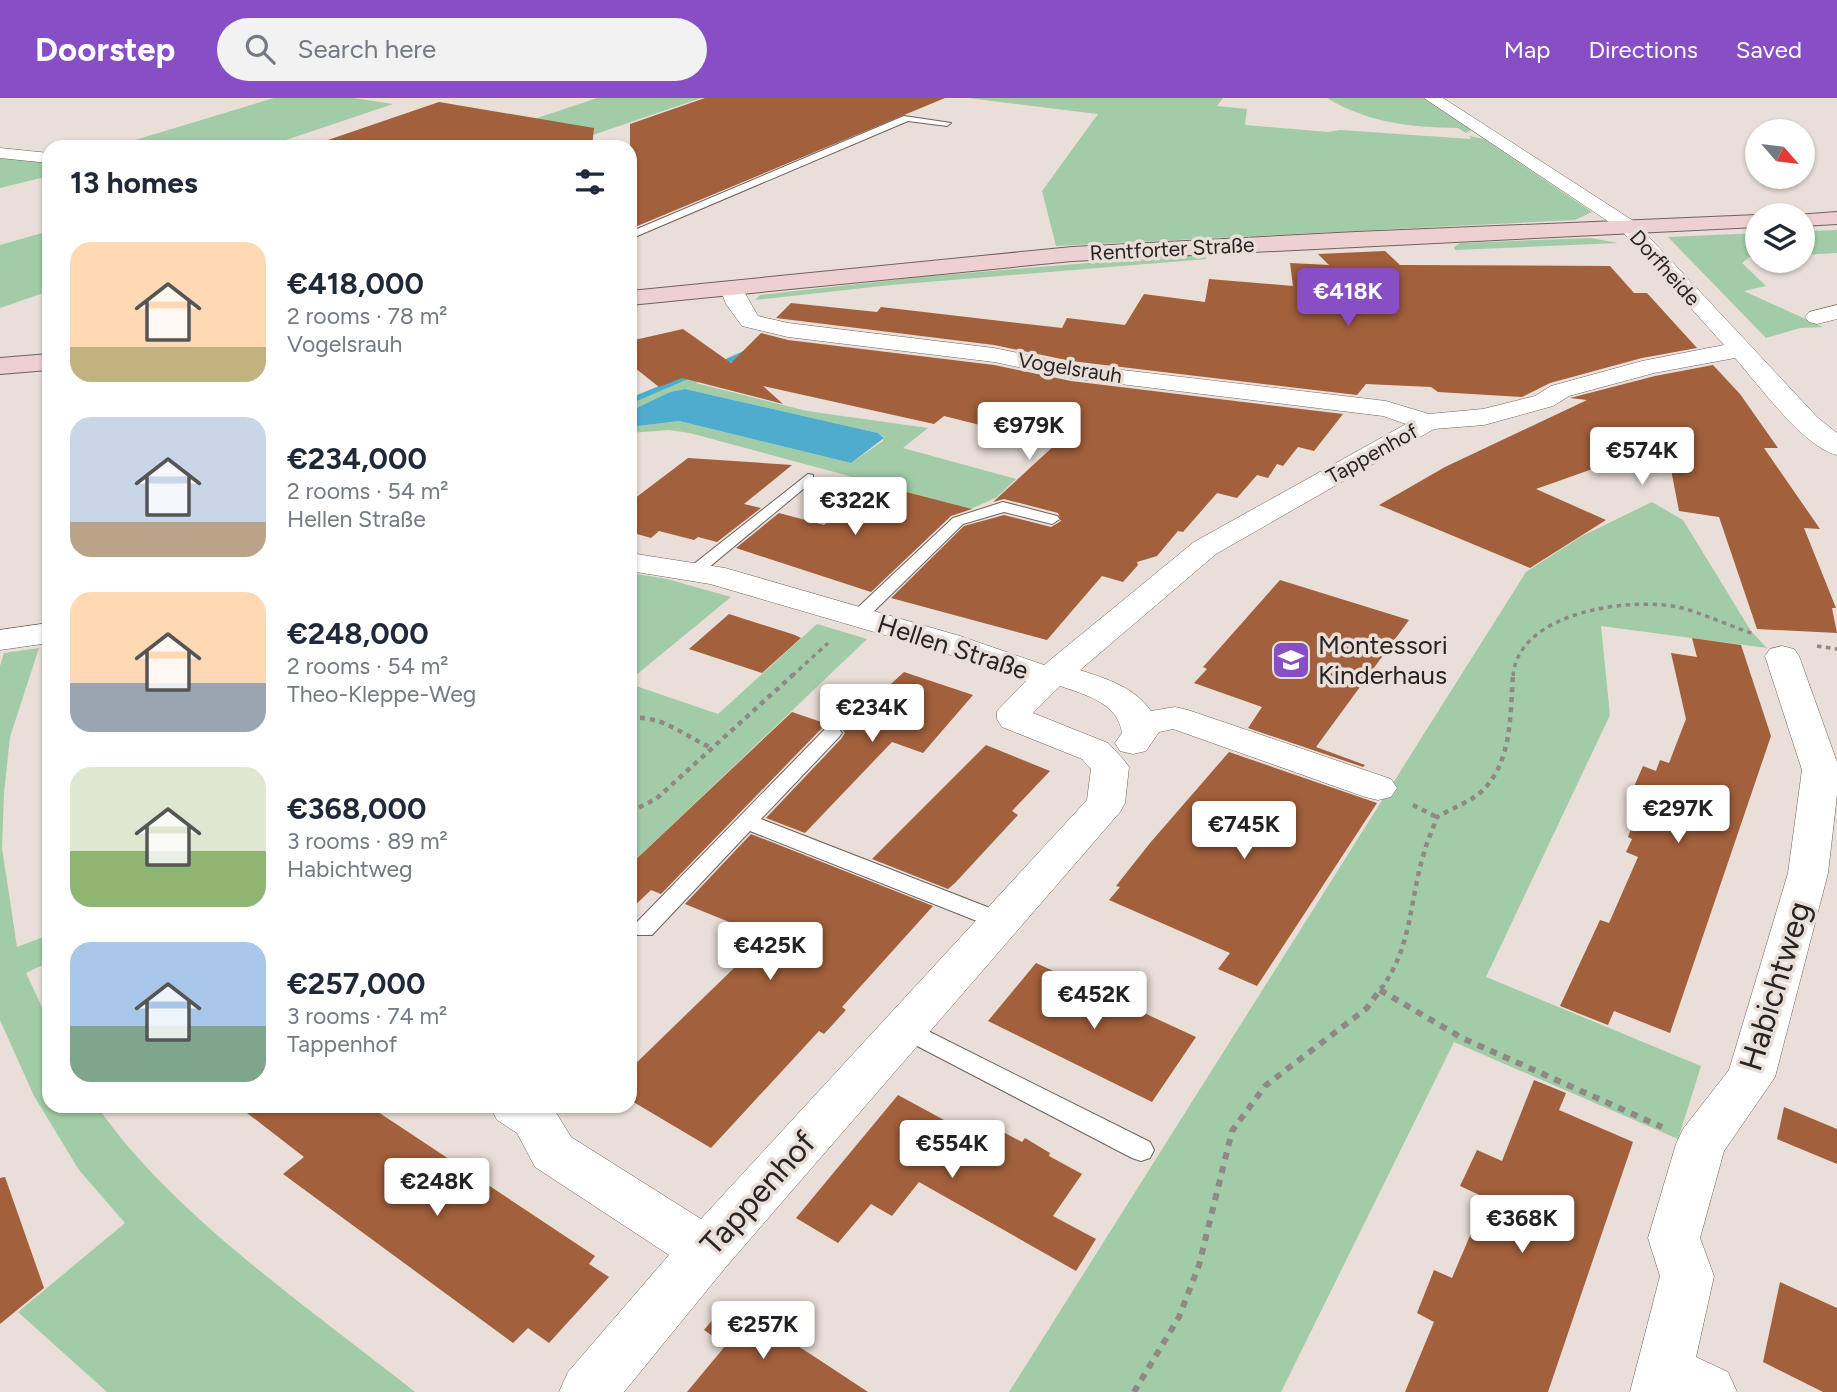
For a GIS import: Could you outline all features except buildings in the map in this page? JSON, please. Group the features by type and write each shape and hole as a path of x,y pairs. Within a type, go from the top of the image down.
{"main road":[{"path":"1815,220 1837,219"},
{"name":"Rentforter Straße","path":"637,297 1072,254 1745,221"},
{"path":"1,368 42,363"}],"street":[{"name":"Dorfheide","path":"1432,98 1628,226 1808,423 1837,447"},
{"path":"0,153 42,157"},
{"name":"Vogelsrauh","path":"731,288 737,304 750,321 788,330 994,355 1071,371 1385,409 1429,422"},
{"name":"Tappenhof","path":"587,1392 706,1251 1106,803 1110,767 1095,751 1015,719 1015,711 1052,675 1205,548 1429,422 1483,417 1544,401 1560,391 1651,366 1739,350"},
{"name":"Hellen Straße","path":"637,563 696,570 1052,675"},
{"path":"2,633 42,633"},
{"name":"Habichtweg","path":"1677,1385 1687,1276 1674,1238 1700,1144 1751,1077 1823,875 1821,770 1786,646"},
{"path":"1052,675 1116,696 1133,708 1141,724 1141,735 1110,767"},
{"path":"1141,724 1175,718 1378,788"},
{"path":"525,1113 534,1119 552,1152 706,1251"}],"lane":[{"path":"637,233 907,118 947,123"},
{"path":"696,570 808,478"},
{"name":"Hellen Straße","path":"858,617 958,521 1003,507 1052,519"},
{"path":"644,929 832,733"},
{"path":"748,822 1000,921"},
{"path":"904,1028 1141,1150"}],"path":[{"path":"1134,1392 1179,1317 1199,1265 1232,1131 1265,1086 1367,1008 1392,974 1412,920 1423,855 1437,817 1477,794 1502,762 1509,728 1514,666 1530,639 1546,627 1599,608 1642,604 1681,608 1786,646 1837,649"},
{"path":"637,808 656,799 858,617"},
{"path":"637,716 664,721 683,730 698,744 713,748"},
{"path":"1380,990 1462,1038 1700,1144"}],"green space":[{"path":"274,98 353,98 393,104 286,140 135,140"},
{"path":"597,98 701,98 578,140 472,140"},
{"path":"968,98 1223,98 1217,106 1247,109 1245,125 1471,139 1469,136 1484,139 1592,212 1575,220 1056,246 1042,191 1098,114"},
{"path":"1327,98 1422,98 1471,130 1466,133 1458,128 1390,122 1358,113"},
{"path":"0,156 42,160 42,178 0,188"},
{"path":"1837,230 1837,253 1815,254 1815,231"},
{"path":"42,233 42,293 0,308 0,245"},
{"path":"1745,234 1745,260 1742,263 1745,273 1752,273 1766,286 1744,291 1823,327 1800,328 1766,338 1668,237"},
{"path":"1591,238 1618,243 1455,250 1454,247 1460,243"},
{"path":"1203,255 1207,259 891,285 755,300 760,295 920,277"},
{"path":"768,341 782,343 696,383 807,411 928,428 903,448 1016,479 997,497 971,509 690,433 669,430 637,432 637,426 679,421 851,463 883,441 884,437 878,433 685,389 670,392 637,408 637,396"},
{"path":"1652,502 1683,520 1751,631 1767,648 1601,626 1610,715 1486,977 1701,1066 1678,1139 1454,1042 1281,1392 1009,1392 1526,572 1582,536"},
{"path":"637,574 667,579 731,597 637,674"},
{"path":"817,624 867,639 637,858 637,686 718,714"},
{"path":"39,648 10,737 2,848 17,947 42,938 42,965 26,973 42,1007 42,1109 0,1020 0,666 4,653"},
{"path":"44,1113 102,1113 128,1146 203,1223 288,1294 415,1392 107,1392 18,1312 125,1223 79,1170"}],"water":[{"path":"685,389 878,433 884,438 851,463 679,421 637,426 637,408 670,392"}],"waterway":[{"path":"715,366 753,350"},
{"path":"637,398 698,373"}],"place":[{"name":"Montessori Kinderhaus","path":"1291,660"}]}
